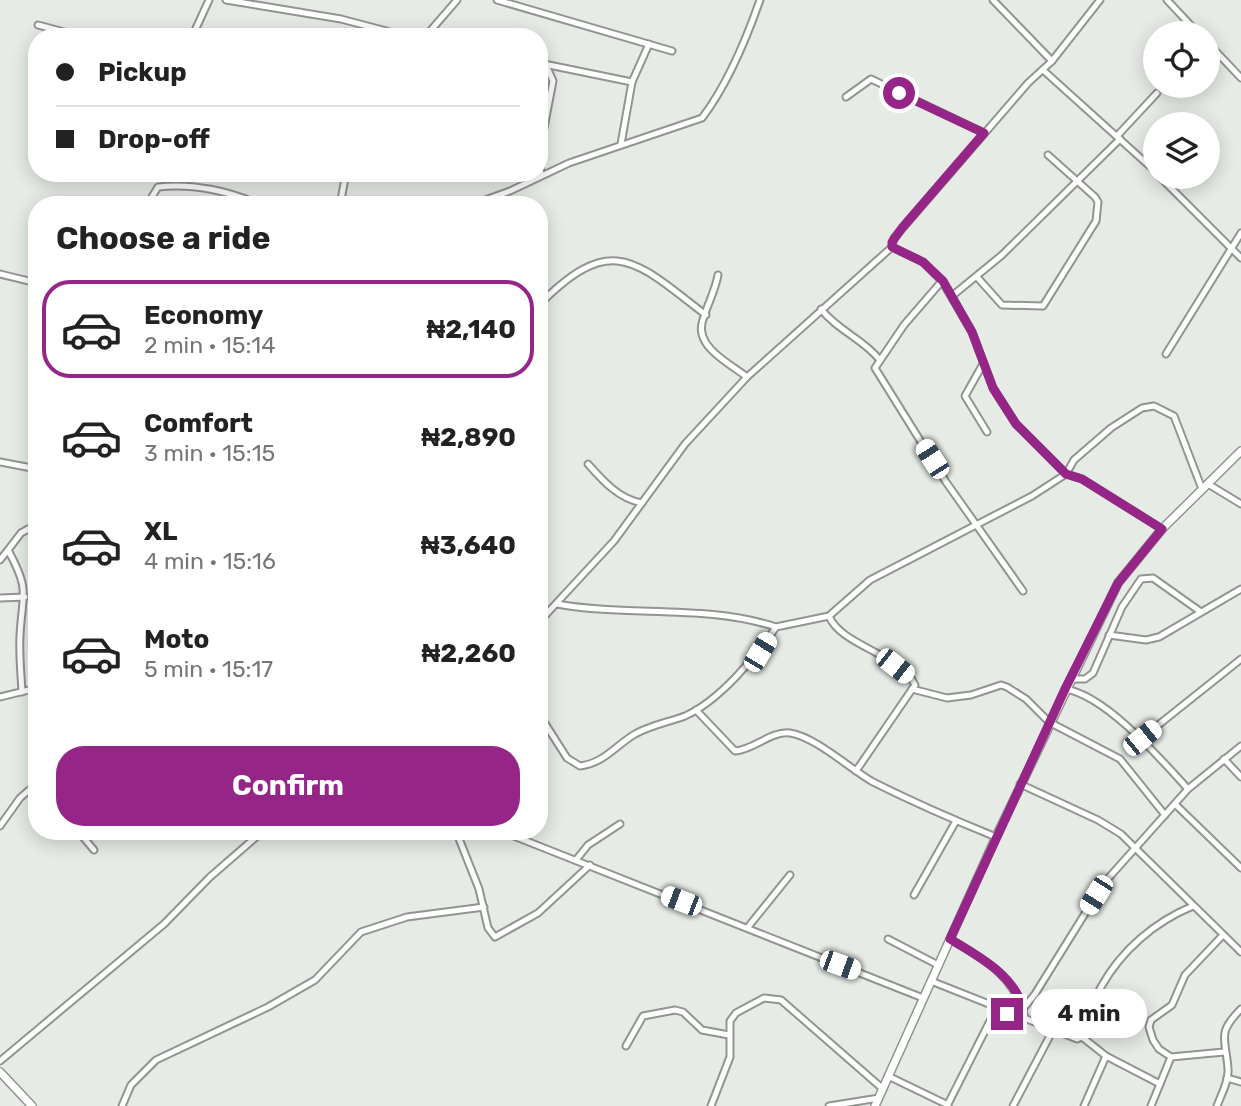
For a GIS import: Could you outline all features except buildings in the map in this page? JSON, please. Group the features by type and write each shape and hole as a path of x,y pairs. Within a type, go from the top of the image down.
{"main road":[{"path":"875,1106 1049,722 1118,583 1162,529 1241,451"},
{"path":"0,1072 32,1106"}],"street":[{"path":"196,28 209,0"},
{"path":"226,0 341,19 375,28"},
{"path":"434,28 457,0"},
{"path":"498,0 672,51"},
{"path":"548,173 621,144 702,118 716,99 744,42 759,0"},
{"path":"993,0 1052,61"},
{"path":"548,613 614,541 685,444 747,377 892,247 892,242 902,228 984,133 1052,61 1100,0"},
{"path":"1167,0 1187,21"},
{"path":"38,24 52,28"},
{"path":"621,144 632,82 649,44"},
{"path":"1220,56 1241,78"},
{"path":"548,65 632,82"},
{"path":"1043,70 1143,160"},
{"path":"548,73 553,81 548,107"},
{"path":"846,97 871,79 984,133"},
{"path":"952,296 977,277 1079,182 1153,98"},
{"path":"977,277 1002,305 1038,308 1048,302 1096,221 1098,202 1048,155"},
{"path":"493,196 527,182"},
{"path":"152,196 158,187 169,186 220,191 234,196"},
{"path":"1172,189 1241,258"},
{"path":"1166,354 1241,233"},
{"path":"892,247 923,262 943,281 972,332 993,388 1016,424 1066,474 1082,479 1162,529"},
{"path":"548,296 589,266 626,260 647,270 706,315"},
{"path":"0,274 28,282"},
{"path":"718,275 702,327 708,345 747,377"},
{"path":"943,281 904,325 875,368 946,482 978,523 1023,591"},
{"path":"821,309 828,318 865,344 879,359"},
{"path":"983,364 965,396 987,432"},
{"path":"557,604 624,612 693,612 776,627 829,616 870,580 1066,474 1074,460 1111,428 1142,408 1154,406 1174,416 1205,486 1241,504"},
{"path":"0,462 28,467"},
{"path":"588,464 615,491 631,501 642,503"},
{"path":"0,560 21,533 28,529"},
{"path":"8,550 20,572 25,597 20,634 22,692"},
{"path":"1069,679 1089,678 1136,583 1148,577 1201,612"},
{"path":"1109,635 1146,640 1159,637 1241,589"},
{"path":"0,598 25,597"},
{"path":"829,616 839,629 912,680 915,685 856,771"},
{"path":"548,728 567,758 580,766 598,762 635,734 696,710 751,663 776,627"},
{"path":"1142,738 1241,659"},
{"path":"912,689 947,698 971,695 1001,685 1026,699 1049,722 1119,759 1165,815"},
{"path":"1065,689 1087,695 1142,738 1188,789"},
{"path":"0,697 28,690"},
{"path":"696,710 735,751 746,750 786,733 817,746 856,771 956,821 996,837"},
{"path":"1011,1015 1023,1009 1069,943 1104,883 1188,789 1241,746"},
{"path":"1224,759 1241,777"},
{"path":"1020,785 1098,820 1136,848 1241,952"},
{"path":"0,826 28,791"},
{"path":"1176,805 1241,868"},
{"path":"914,895 956,821"},
{"path":"576,860 588,845 620,824"},
{"path":"86,840 94,850"},
{"path":"0,1061 155,932 253,840"},
{"path":"459,840 492,936 500,937 538,914 590,865"},
{"path":"524,840 923,998"},
{"path":"748,927 790,875"},
{"path":"1082,1038 1102,986 1125,955 1161,920 1193,906"},
{"path":"122,1106 131,1086 156,1060 268,1007 314,980 361,932 407,917 484,907"},
{"path":"1223,935 1185,975 1172,1005 1151,1020 1149,1027 1158,1049 1171,1057 1224,1052"},
{"path":"888,939 938,965"},
{"path":"950,939 1008,980 1020,998 1026,1018"},
{"path":"931,981 1011,1015 1054,1028 1077,1039 1082,1038 1106,1056 1160,1084"},
{"path":"711,1106 730,1057 730,1021 736,1013 764,998 781,1000 883,1089"},
{"path":"888,1076 948,1105 996,1009"},
{"path":"1217,1106 1227,1078 1224,1028 1241,1009"},
{"path":"626,1045 643,1016 663,1010 683,1012 702,1030 729,1035"},
{"path":"1013,1106 1054,1028"},
{"path":"1084,1106 1106,1056"},
{"path":"1151,1106 1171,1057"},
{"path":"1227,1078 1241,1082"},
{"path":"829,1106 879,1098"}],"route":[{"path":"899,93 984,133 902,228 894,238 892,247 923,262 943,281 972,332 993,388 1004,408 1034,443 1066,474 1082,479 1162,529 1132,561 1118,583 1065,689 950,939 992,967 1014,987 1023,1009 1011,1015 1007,1014"}]}
